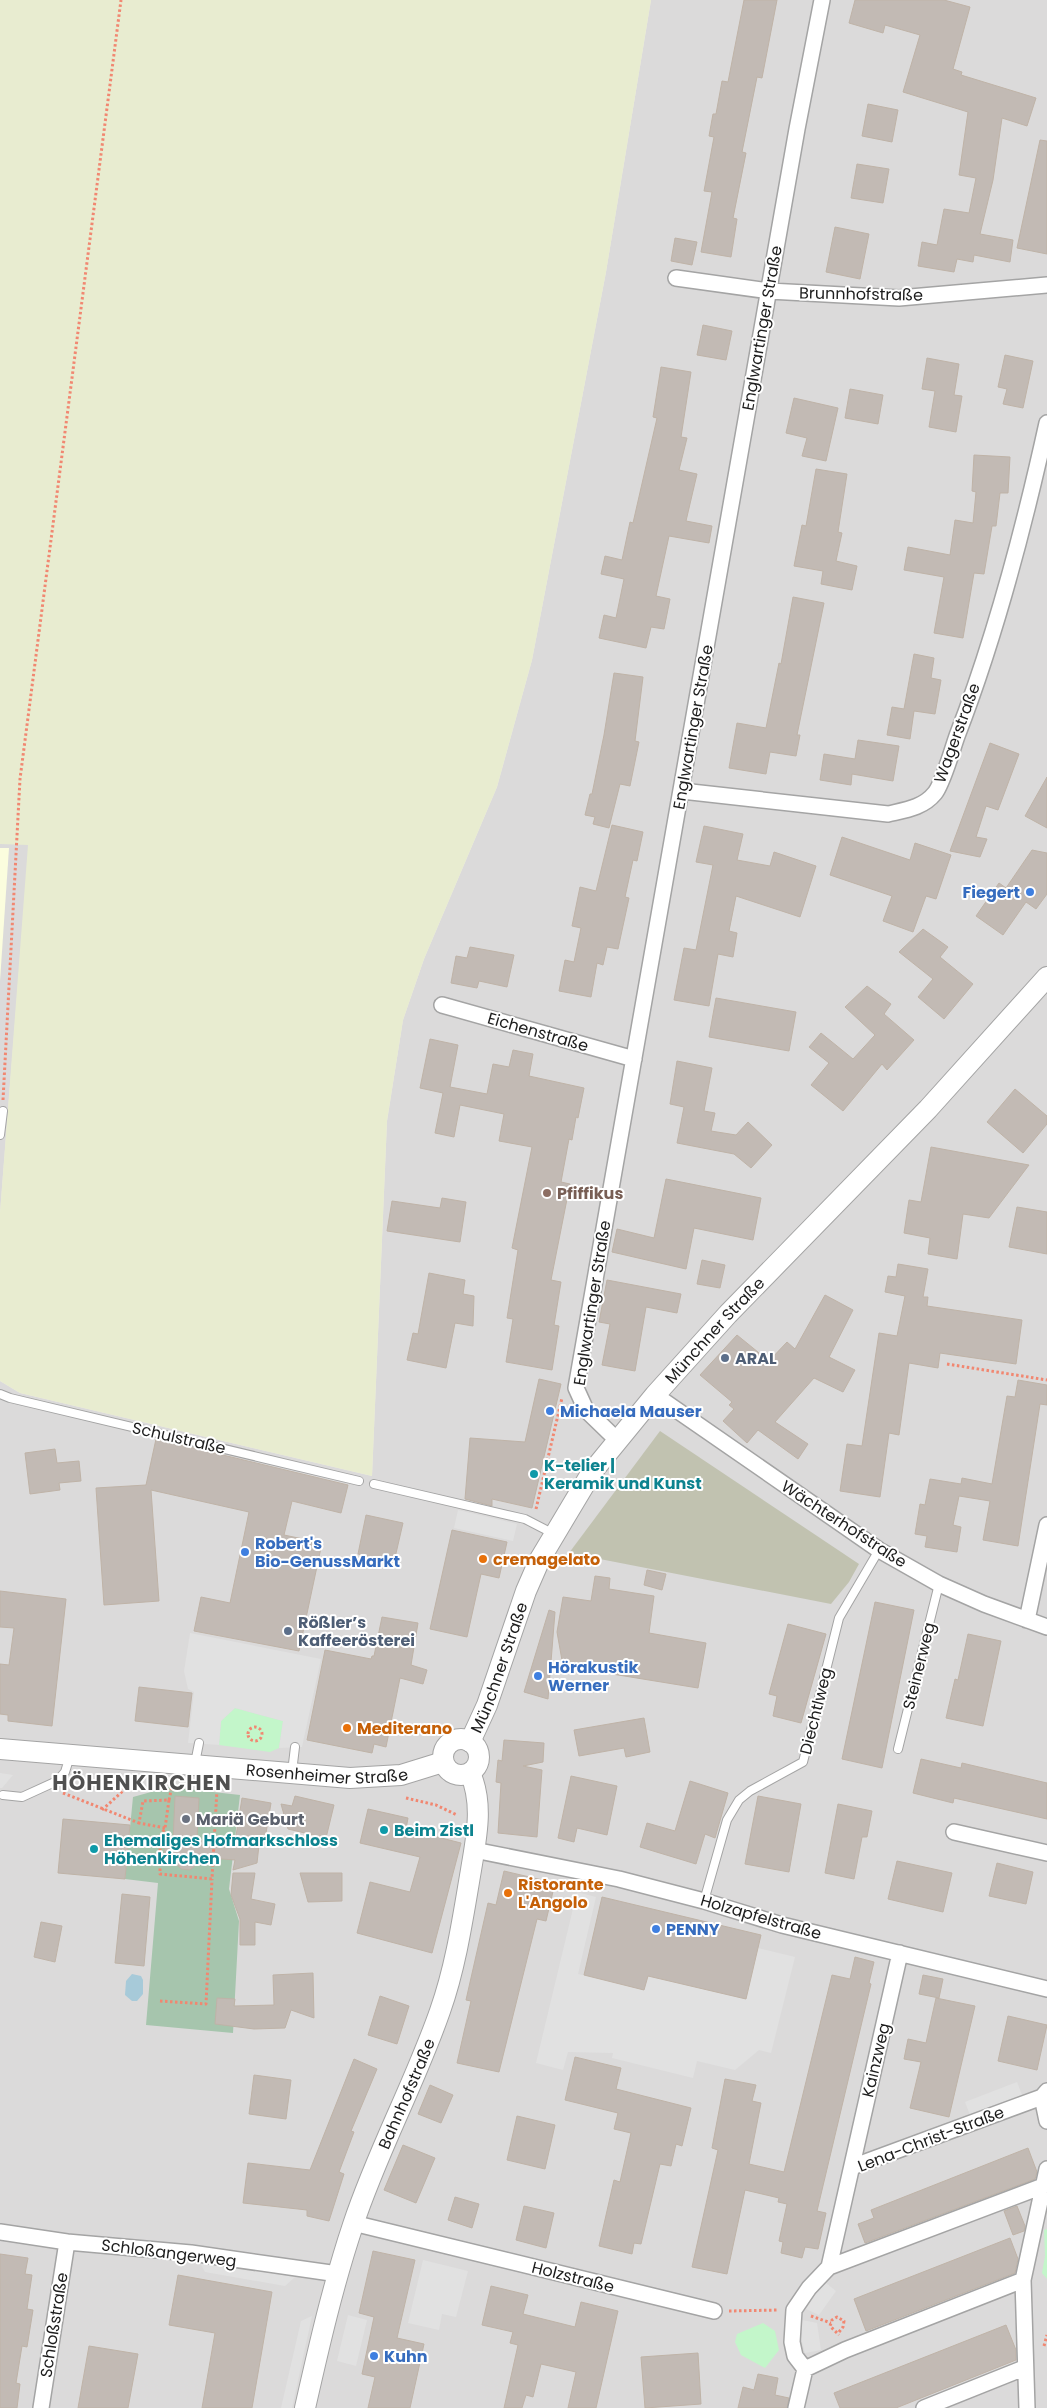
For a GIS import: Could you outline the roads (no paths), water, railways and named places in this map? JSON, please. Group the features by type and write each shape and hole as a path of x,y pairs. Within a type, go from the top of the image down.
{"street":[{"name":"Englwartinger Straße","path":"617,1440 586,1410 576,1388 768,291 822,0"},
{"name":"Brunnhofstraße","path":"676,278 768,291 899,298 1047,285"},
{"name":"Wagerstraße","path":"682,791 888,814 917,808 935,793 966,711 1007,581 1047,423"},
{"name":"Münchner Straße","path":"470,1742 487,1706 526,1591 554,1534 592,1472 655,1395 728,1314 928,1108 1047,977"},
{"name":"Eichenstraße","path":"442,1005 634,1059"},
{"name":"Wächterhofstraße","path":"655,1395 879,1550 939,1584 1047,1627"},
{"path":"1027,1620 1047,1525"},
{"path":"460,1739 470,1742 477,1748 478,1765 470,1774 457,1776 451,1773 443,1762 444,1749 448,1744 460,1739"},
{"name":"Rosenheimer Straße","path":"0,1749 194,1767 350,1778 401,1775 443,1762"},
{"name":"Bahnhofstraße","path":"305,2408 322,2332 353,2223 441,2009 458,1942 474,1850 478,1810 477,1793 470,1774"},
{"path":"954,1832 1047,1853"},
{"name":"Holzapfelstraße","path":"474,1850 619,1879 704,1900 782,1925 1047,1987"},
{"name":"Kainzweg","path":"852,2168 900,1953"},
{"path":"1045,2094 1047,2121"},
{"name":"Lena-Christ-Straße","path":"829,2268 852,2168 1045,2094"},
{"path":"1027,2408 1024,2368 1023,2280 1047,2169"},
{"path":"805,2369 795,2356 792,2342 794,2310 809,2288 829,2268 1043,2186"},
{"name":"Holzstraße","path":"353,2223 714,2311"},
{"name":"Schloßangerweg","path":"0,2232 67,2242 191,2253 338,2274"},
{"name":"Schloßstraße","path":"42,2408 67,2242"},
{"path":"805,2369 845,2350 1023,2280"},
{"path":"924,2408 1024,2368"},
{"path":"796,2408 805,2369"}],"lane":[{"path":"0,1135 3,1111"},
{"name":"Schulstraße","path":"0,1394 359,1481"},
{"path":"374,1484 533,1522 554,1534"},
{"name":"Diechtlweg","path":"704,1900 727,1820 739,1800 750,1791 803,1762 839,1618 879,1550"},
{"name":"Steinerweg","path":"898,1749 939,1584"},
{"path":"194,1767 198,1743"},
{"path":"292,1774 296,1747"},
{"path":"4,1794 22,1797 57,1782 65,1772 70,1756"}],"water":[{"path":"132,1974 141,1976 143,1980 143,1994 137,2001 132,2001 125,1995 126,1981"}],"place":[{"name":"Fiegert","path":"1030,892"},
{"name":"Pfiffikus","path":"547,1193"},
{"name":"ARAL","path":"725,1358"},
{"name":"Michaela Mauser","path":"550,1411"},
{"name":"K-telier | Keramik und Kunst","path":"534,1474"},
{"name":"Robert's Bio-GenussMarkt","path":"245,1552"},
{"name":"cremagelato","path":"483,1559"},
{"name":"Rößler’s Kaffeerösterei","path":"288,1631"},
{"name":"Hörakustik Werner","path":"538,1676"},
{"name":"Mediterano","path":"347,1728"},
{"name":"Mariä Geburt","path":"186,1819"},
{"name":"Beim Zistl","path":"384,1830"},
{"name":"Ehemaliges Hofmarkschloss Höhenkirchen","path":"94,1849"},
{"name":"Ristorante L'Angolo","path":"508,1893"},
{"name":"PENNY","path":"656,1929"},
{"name":"Kuhn","path":"374,2356"}],"district":[{"name":"HÖHENKIRCHEN","path":"142,1782"}]}
